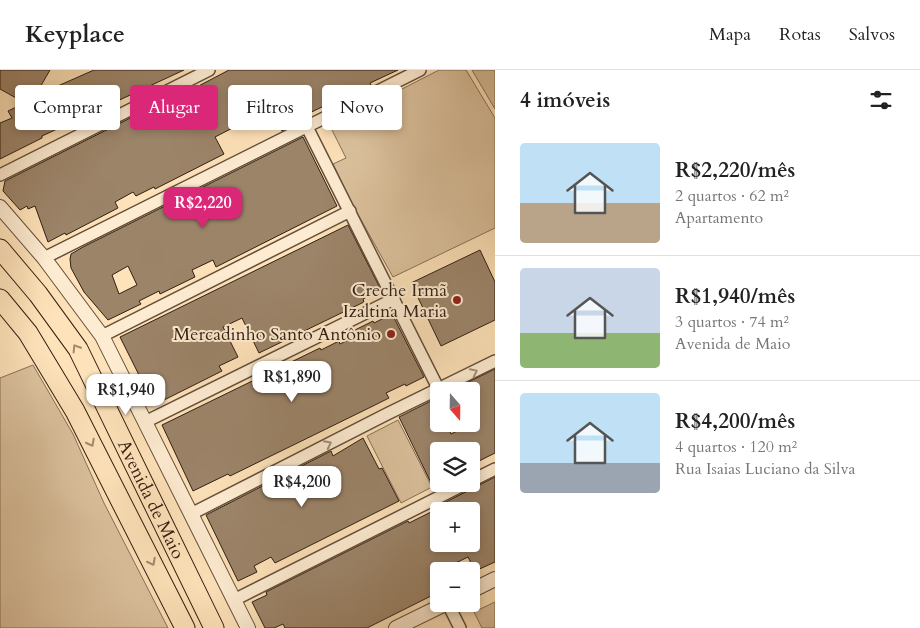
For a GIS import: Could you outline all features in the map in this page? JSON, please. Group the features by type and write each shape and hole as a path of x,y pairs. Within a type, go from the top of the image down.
{"main road":[{"name":"Avenida de Maio","path":"0,249 38,294 78,350 210,620"},
{"name":"Avenida de Maio","path":"0,299 28,333 75,411 185,627"},
{"path":"185,627 210,620"}],"street":[{"path":"0,175 209,70"},
{"path":"312,124 420,70"},
{"path":"44,258 301,130"},
{"path":"309,130 435,382"},
{"path":"0,207 44,258 102,336 248,628"},
{"path":"102,336 350,211"},
{"path":"145,422 394,299"},
{"path":"451,382 495,362"},
{"path":"191,514 430,392"},
{"path":"480,476 495,469"},
{"path":"234,600 449,492"},
{"path":"480,586 495,579"},
{"path":"396,628 430,612"},
{"path":"451,612 460,628"}],"shaded area":[{"path":"439,70 466,70 495,118 495,228 393,277 351,202 333,164 346,158 332,130 402,130 402,89"},
{"path":"472,70 495,70 495,109"},
{"path":"33,365 73,434 104,503 168,628 0,628 0,378"},
{"path":"398,420 430,483 430,488 401,503 367,436"},
{"path":"495,602 495,628 482,628 474,612 480,612 480,609"}],"building":[{"path":"0,70 50,70 41,85 15,85 15,97 0,89"},
{"path":"94,70 184,70 152,85 130,85 130,95 120,100 120,85 60,85"},
{"path":"229,70 398,70 370,83 371,85 322,85 322,107 312,112 312,85 228,85 229,130 215,137 224,154 155,189 154,187 136,196 133,192 115,202 118,208 66,235 65,233 48,242 35,206 28,209 27,206 20,210 3,191 5,181 106,130 120,130 120,123 130,118 130,130 218,130 218,85 200,85"},
{"path":"15,108 15,130 55,130 0,159 0,123 12,118 8,111"},
{"path":"303,137 337,206 216,267 213,260 192,270 195,277 160,294 159,291 139,301 141,304 108,320 84,292 71,268 71,254","holes":["128,266 137,285 119,294 112,275"]},
{"path":"348,225 381,290 363,299 364,302 259,353 242,318 223,327 238,357 219,366 222,371 154,405 120,337"},
{"name":"Creche Irmã Izaltina Maria","path":"480,250 495,282 495,320 441,346 411,283"},
{"path":"392,314 424,377 386,393 389,398 371,407 230,476 228,474 193,491 162,425 320,348 321,350 339,341 340,344 358,335 355,330"},
{"path":"495,369 495,453 480,460 480,442 430,442 430,481 399,417 430,402 430,432 450,432 451,434 455,432 480,432 480,382 468,382"},
{"path":"363,438 379,469 382,468 399,501 275,563 271,557 254,566 257,572 238,581 206,515 331,451 333,456"},
{"path":"495,477 495,562 480,569 480,562 470,562 468,557 458,562 430,562 430,596 367,628 285,628 283,624 274,628 265,628 252,602 267,595 266,592 408,521 409,523 430,512 430,552 480,552 480,502 446,502 466,492 480,492 480,485"}],"place":[{"name":"Creche Irmã Izaltina Maria","path":"457,300"},
{"name":"Mercadinho Santo Antônio","path":"391,334"}]}
